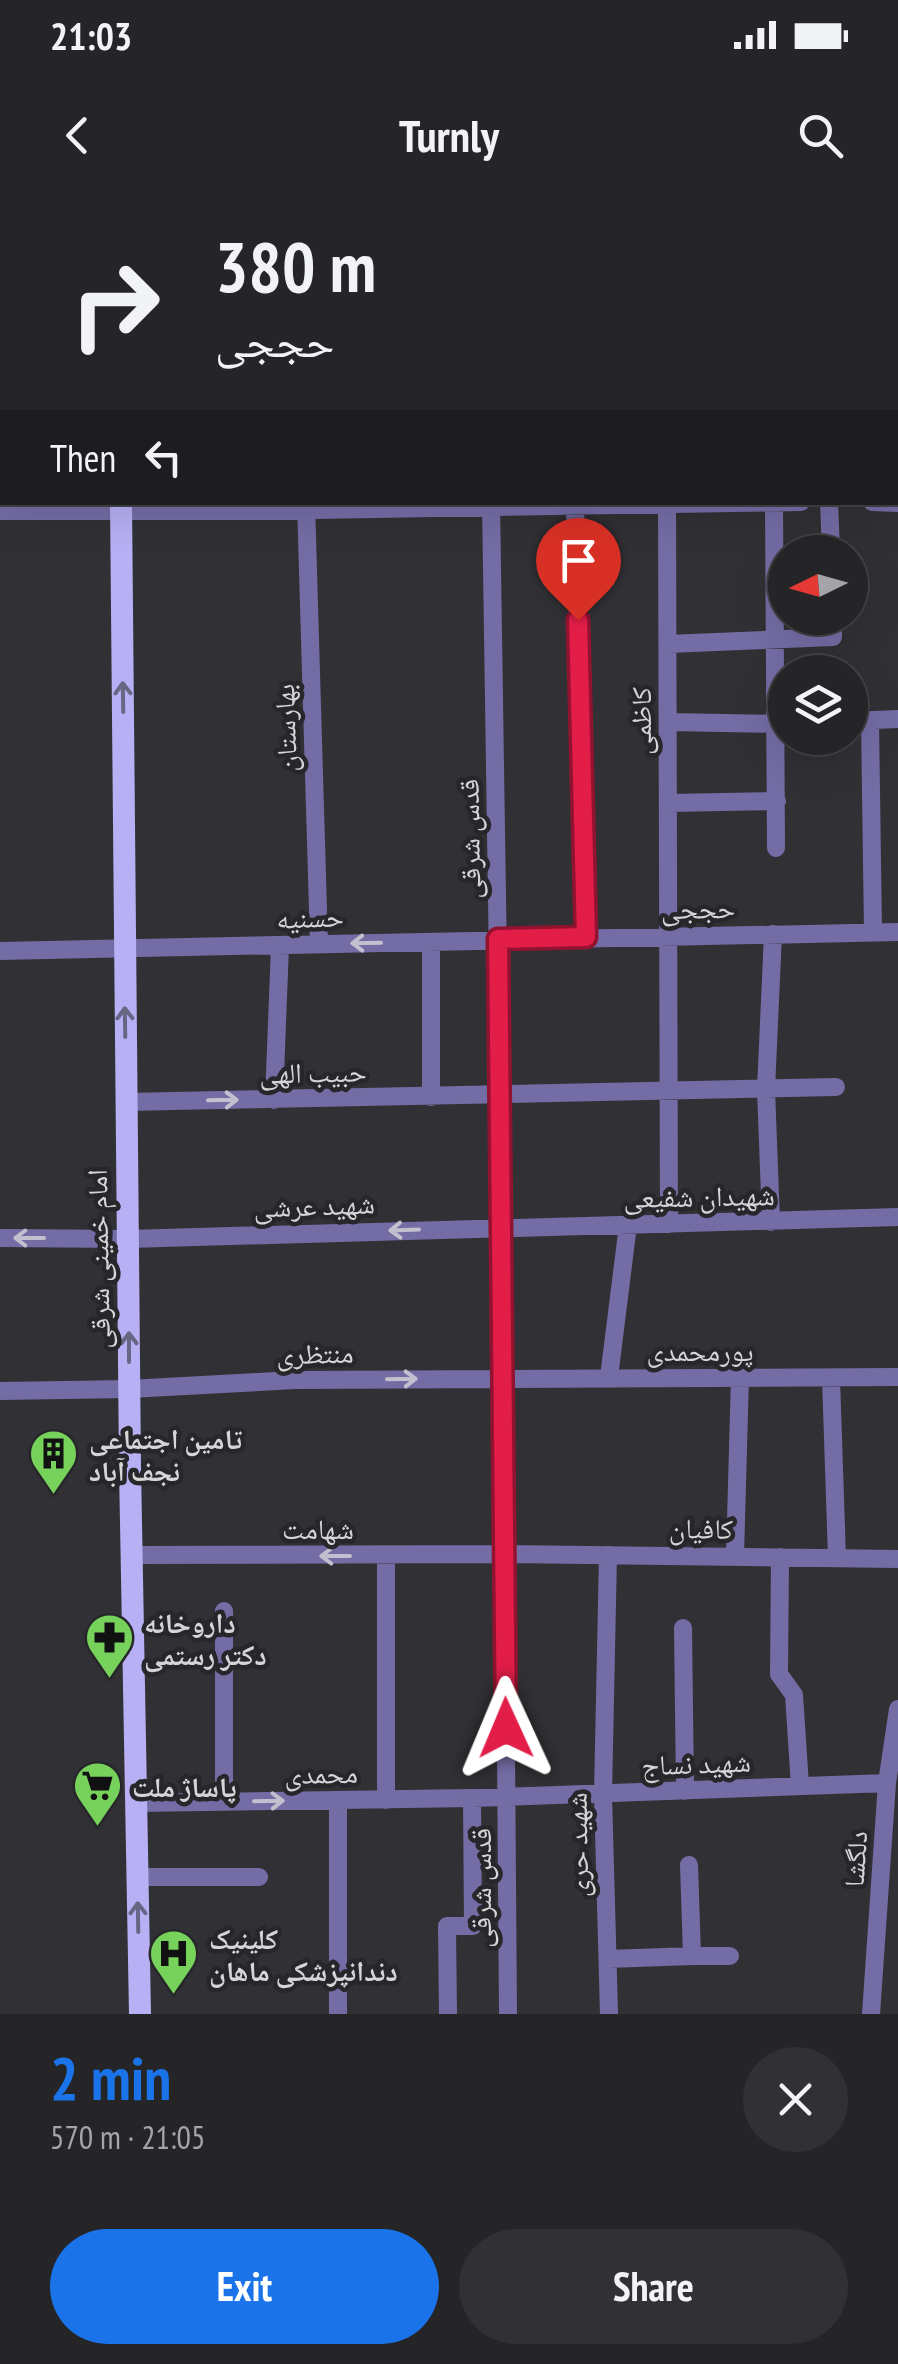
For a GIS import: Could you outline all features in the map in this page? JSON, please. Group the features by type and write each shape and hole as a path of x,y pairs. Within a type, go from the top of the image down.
{"main road":[{"name":"امام خمینی شرقی","path":"121,508 129,1389 140,2014"}],"street":[{"path":"0,511 637,505"},
{"name":"کاظمی","path":"667,505 668,1224"},
{"path":"774,505 776,655"},
{"path":"829,505 830,535"},
{"name":"قدس شرقی","path":"491,506 508,2014"},
{"name":"بهارستان","path":"306,507 319,944"},
{"path":"576,507 586,937"},
{"path":"668,644 833,635"},
{"path":"873,932 870,721 898,719"},
{"path":"668,722 768,724"},
{"path":"776,848 779,755"},
{"path":"668,803 776,802"},
{"name":"حججی","path":"498,939 898,932"},
{"path":"771,1222 766,1089 773,934"},
{"name":"حسنیه","path":"0,951 498,939"},
{"path":"431,942 431,1097"},
{"path":"274,1100 280,946"},
{"name":"حبیب الهی","path":"126,1102 836,1087"},
{"name":"شهیدان شفیعی","path":"502,1227 898,1217"},
{"path":"609,1377 628,1224"},
{"name":"شهید عرشی","path":"0,1238 129,1239 502,1227"},
{"path":"736,1556 740,1377"},
{"name":"پورمحمدی","path":"502,1378 898,1377"},
{"name":"منتظری","path":"0,1390 502,1378"},
{"path":"831,1378 837,1558"},
{"name":"کافیان","path":"503,1554 898,1559"},
{"name":"شهامت","path":"132,1555 503,1554"},
{"name":"شهید حری","path":"608,1555 603,1794 609,2014"},
{"path":"386,1556 386,1800"},
{"path":"780,1557 779,1674 794,1695 800,1786"},
{"path":"224,1610 224,1802"},
{"path":"683,1628 685,1791"},
{"name":"دلگشا","path":"871,2014 888,1783 898,1709"},
{"name":"شهید نساج","path":"507,1797 888,1783"},
{"name":"محمدی","path":"136,1803 507,1797"},
{"path":"448,2014 447,1926 474,1926 472,1798"},
{"path":"338,1800 338,2014"},
{"path":"689,1865 692,1956"},
{"path":"138,1877 259,1876"},
{"path":"608,1959 730,1956"}],"place":[{"name":"تامین اجتماعی نجف آباد","path":"54,1496"},
{"name":"داروخانه دکتر رستمی","path":"109,1680"},
{"name":"پاساژ ملت","path":"97,1828"},
{"name":"کلینیک دندانپزشکی ماهان","path":"174,1996"}],"route":[{"path":"506,1728 498,939 586,937 578,620"}]}
